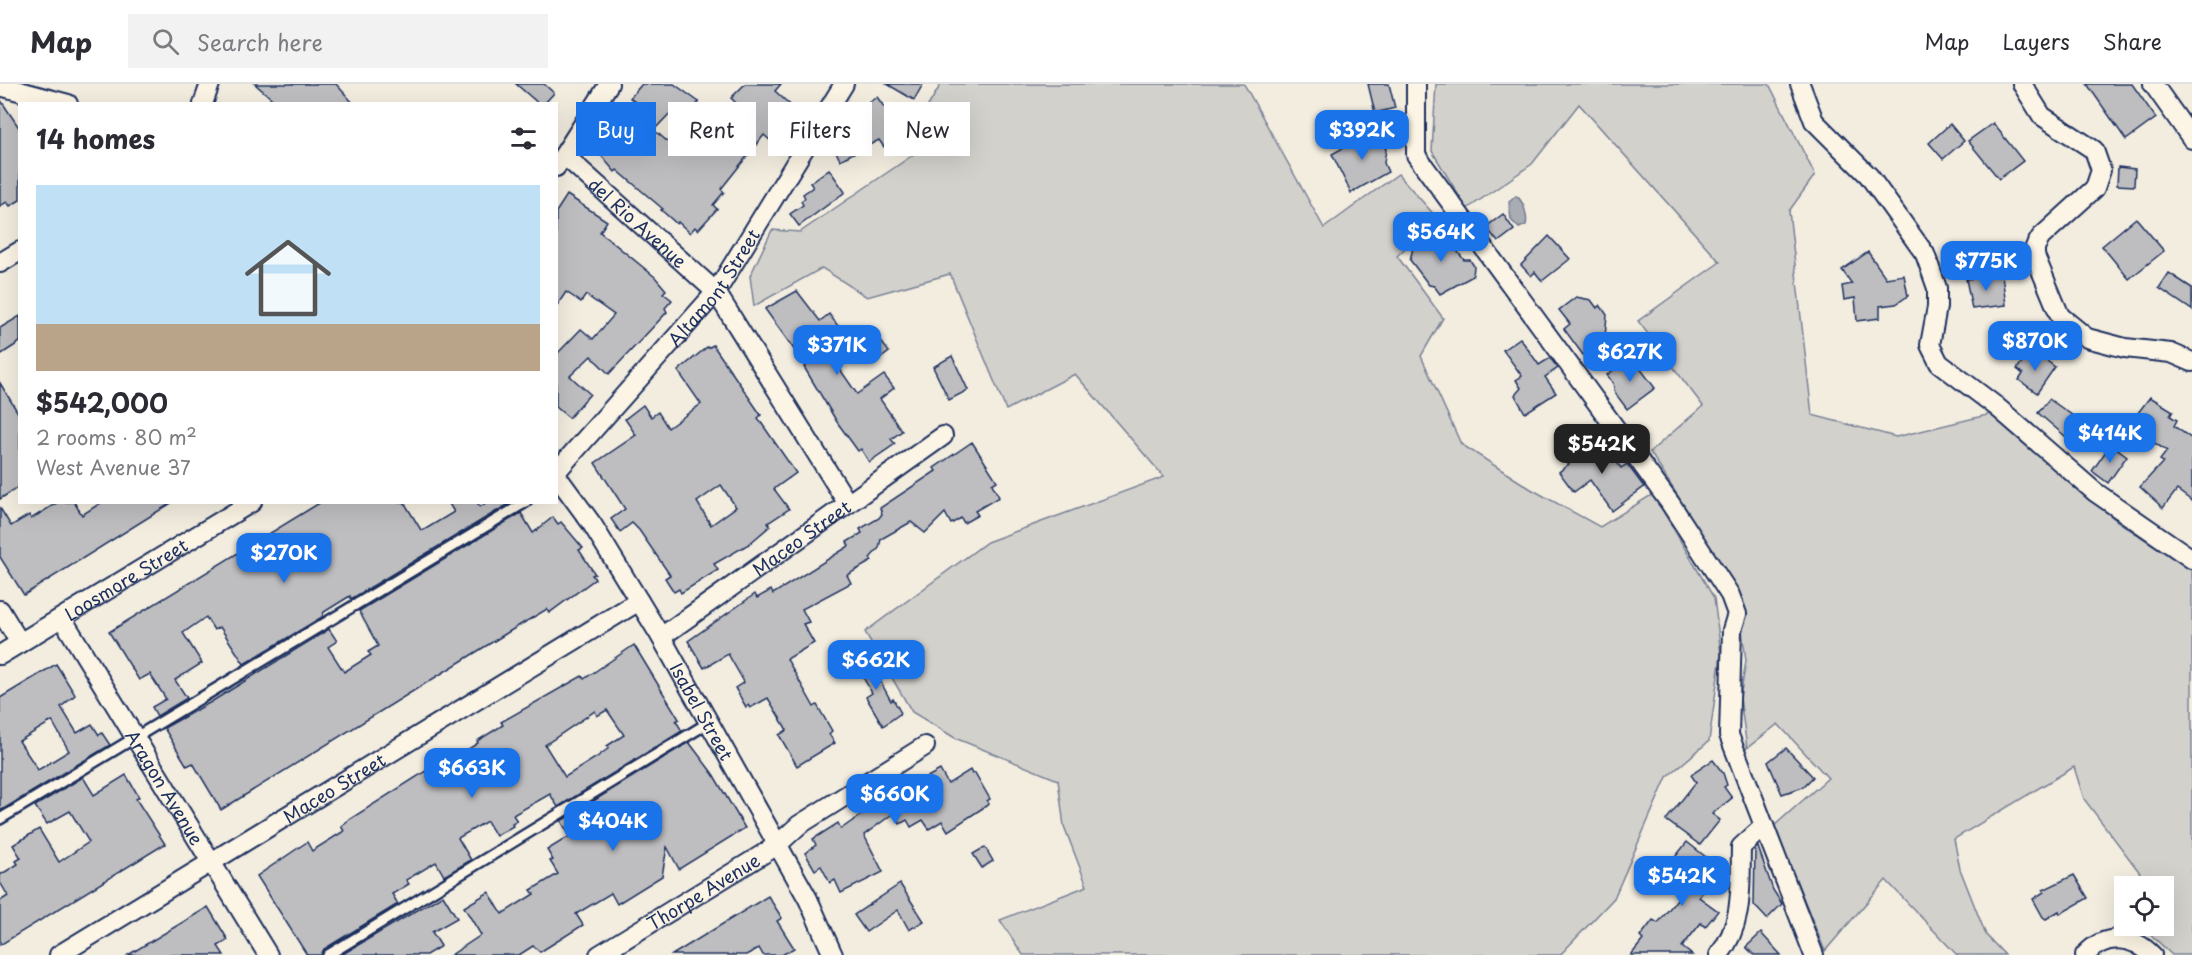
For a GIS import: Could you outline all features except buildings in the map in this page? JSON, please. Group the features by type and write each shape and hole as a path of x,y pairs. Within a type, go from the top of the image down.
{"street":[{"path":"204,102 210,84"},
{"path":"560,161 609,84"},
{"name":"Altamont Street","path":"558,478 716,292 844,84"},
{"path":"1416,84 1416,155 1588,387 1670,503 1730,595 1737,614 1732,630 1729,735 1814,955"},
{"path":"1800,84 1814,121 1869,176 1925,254 1937,288 1937,307 1930,345 1939,363 1997,407 2095,492 2192,559"},
{"path":"2022,84 2042,116 2094,150 2101,170 2095,188 2041,237 2035,247 2035,256 2060,316 2087,338 2125,348 2171,353 2192,362"},
{"path":"2153,84 2184,119 2192,139"},
{"path":"0,86 60,102"},
{"name":"del Rio Avenue","path":"560,161 716,292 848,504"},
{"path":"0,263 18,252"},
{"name":"Maceo Street","path":"661,637 943,436"},
{"name":"Isabel Street","path":"558,478 592,524 661,637 776,846 808,899 833,955"},
{"name":"Loosmore Street","path":"0,655 62,618 223,510 245,504"},
{"name":"Maceo Street","path":"59,955 639,600"},
{"path":"0,610 20,643"},
{"name":"Aragon Avenue","path":"62,618 268,955"},
{"name":"Thorpe Avenue","path":"599,955 776,846 799,825 925,746"},
{"path":"1719,955 1729,942 1737,925 1740,909 1741,847 1764,826"},
{"path":"2085,955 2104,941 2116,938 2143,946 2152,955"}],"lane":[{"path":"0,819 523,504"},
{"path":"328,955 708,723"}],"shaded area":[{"path":"941,84 1244,84 1324,228 1398,174 1437,218 1397,256 1443,318 1421,356 1461,444 1531,489 1600,527 1653,494 1714,598 1721,654 1709,741 1667,777 1614,898 1560,955 1023,955 1000,920 1087,886 1064,826 1058,780 955,738 912,712 865,632 987,542 1164,477 1075,374 1006,410 950,274 867,297 822,268 754,306 750,276 772,230 800,232 911,156 970,156 970,102 930,102"},
{"path":"1436,84 1769,84 1815,175 1789,211 1812,415 1896,437 1991,414 2117,521 2192,571 2192,955 2172,955 2152,936 2174,936 2174,876 2142,876 2084,799 2074,767 1954,839 1960,869 1986,935 2005,955 1957,955 1886,880 1825,951 1774,826 1828,778 1778,724 1747,748 1740,698 1746,661 1737,590 1650,452 1703,406 1638,321 1720,262 1579,104 1532,164 1467,209 1432,151"},
{"path":"1516,196 1525,209 1526,218 1526,225 1519,228 1511,220 1509,202"}]}
